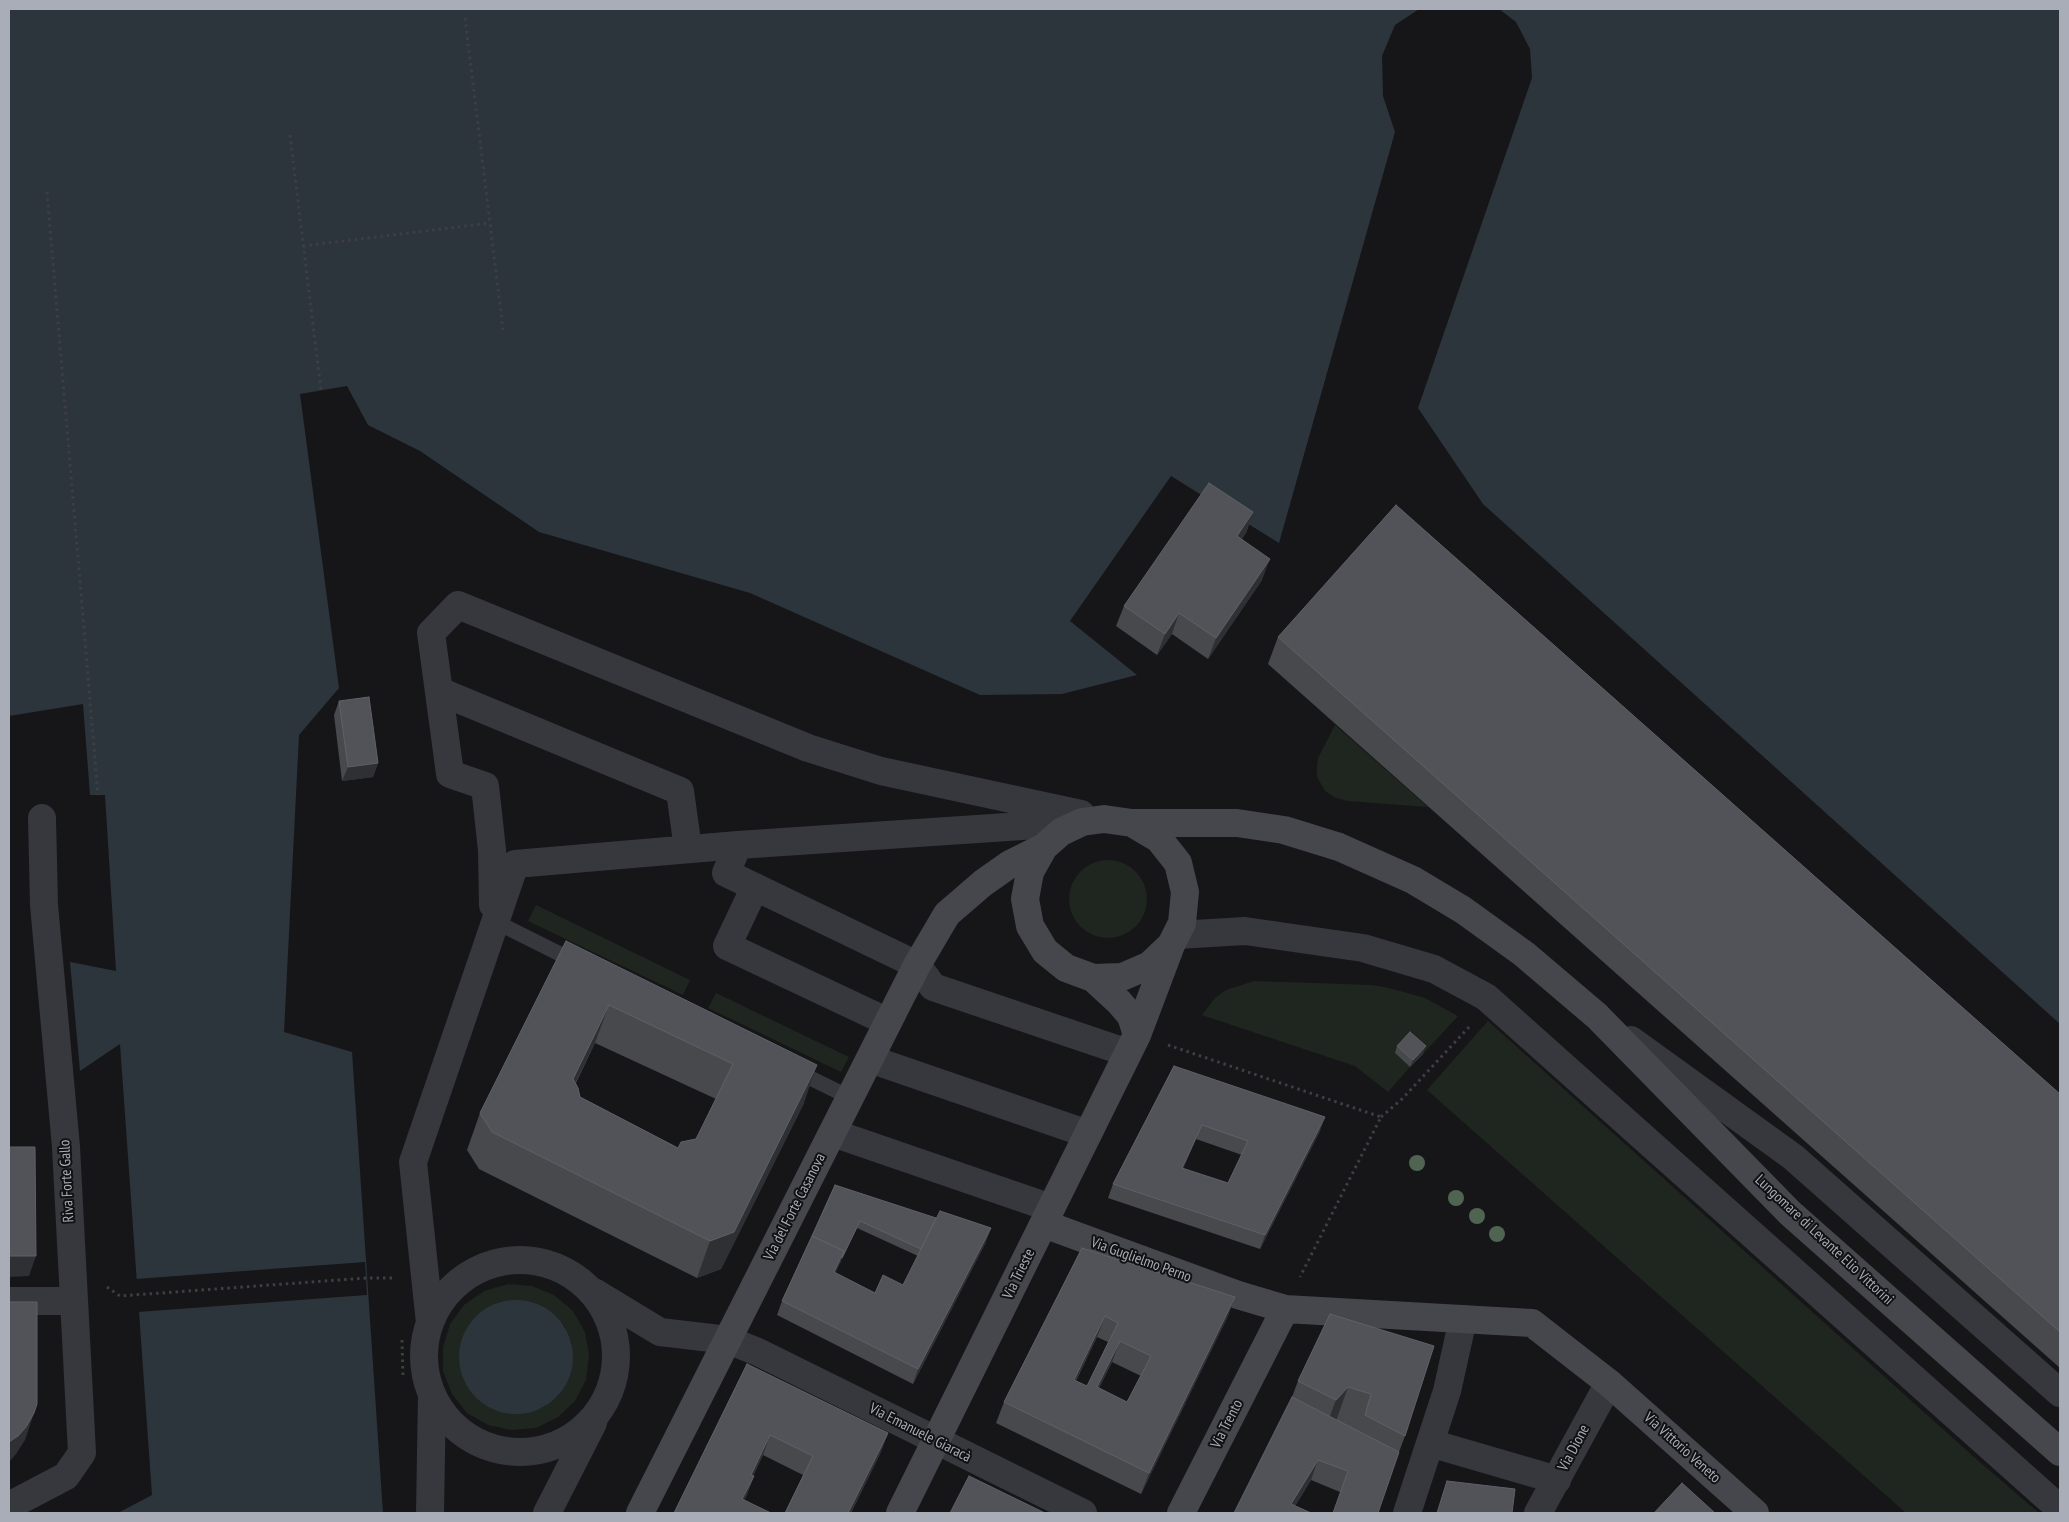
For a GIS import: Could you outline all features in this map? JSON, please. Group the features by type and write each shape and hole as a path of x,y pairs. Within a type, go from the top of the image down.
{"street":[{"path":"494,921 492,850 485,786 450,774 430,634 458,605 808,748 881,771 1093,820 1132,824 1159,838 1178,863 1186,892 1182,923 1174,940 1150,965 1122,977 1093,978 1066,968 1045,951 1030,926 1025,899 1030,872 1044,848 1061,832 1093,820"},
{"path":"438,691 680,791 688,849"},
{"name":"Riva Forte Gallo","path":"9,1506 66,1476 82,1453 66,1147 44,905 42,818"},
{"path":"430,1323 413,1162 515,864 738,844 1093,820"},
{"name":"Lungomare di Levante Elio Vittorini","path":"1132,824 1238,823 1284,830 1338,847 1413,880 1463,910 1524,954 1597,1016 1793,1157 2060,1393"},
{"path":"738,844 726,872 917,965 934,987 1132,1044 1130,1016 1119,1002 1093,978"},
{"name":"Via del Forte Casanova","path":"640,1513 917,965 947,914 983,883 1010,864 1044,848"},
{"path":"755,886 726,946 888,1022"},
{"path":"1174,940 1245,931 1363,948 1434,969 1486,997 2060,1509"},
{"name":"Via Trieste","path":"900,1513 1132,1044 1174,940"},
{"name":"Lungomare di Levante Elio Vittorini","path":"1597,1016 1790,1213 2060,1452"},
{"path":"870,1059 1088,1134"},
{"path":"842,1116 1047,1216"},
{"name":"Via Guglielmo Perno","path":"1047,1216 1238,1295 1285,1309 1464,1319"},
{"path":"547,1513 609,1395 615,1374 616,1351 612,1328 603,1307 589,1289 567,1273 541,1263 514,1261 487,1266 463,1279 444,1299 430,1323 425,1341 426,1377 432,1395 445,1416 463,1434 485,1445 509,1452 534,1452 558,1445 579,1432 597,1415"},
{"name":"Via Emanuele Giaracà","path":"589,1289 660,1332 728,1340 758,1352 1083,1513"},
{"path":"9,1301 73,1301"},
{"name":"Via Trento","path":"1181,1513 1285,1309"},
{"path":"1407,1513 1447,1391 1464,1319"},
{"name":"Via Vittorio Veneto","path":"1464,1319 1532,1323 1609,1383 1756,1513"},
{"name":"Via Dione","path":"1538,1513 1609,1383"},
{"path":"430,1513 432,1395"},
{"path":"1430,1443 1557,1480"}],"lane":[{"path":"494,921 592,970"},
{"path":"779,1062 842,1116"}],"path":[{"path":"465,18 503,330"},
{"path":"290,136 321,391"},
{"path":"48,192 98,795"},
{"path":"303,246 490,223"},
{"path":"1285,1309 1381,1117 1402,1099 1471,1025 1486,997"},
{"path":"1132,1044 1381,1117"},
{"path":"137,1295 366,1278"}],"shaded area":[{"path":"9,9 1419,9 1395,25 1382,56 1383,96 1395,132 1279,543 1171,476 1070,621 1137,675 1062,694 980,695 750,593 539,532 420,451 368,425 347,386 300,394 339,688 299,735 284,1032 352,1052 383,1513 118,1513 152,1495 120,1044 80,1071 70,962 116,971 105,795 90,795 83,704 9,716"},
{"path":"1499,9 2060,9 2060,1024 1483,504 1418,408 1532,78 1530,49 1516,22"},
{"path":"1335,725 1428,807 1347,801 1334,797 1325,791 1317,777 1318,758"},
{"path":"1100,860 1116,860 1130,866 1141,877 1147,891 1147,907 1141,921 1130,932 1116,938 1100,938 1086,932 1075,921 1069,907 1069,891 1075,877 1086,866"},
{"path":"536,905 690,980 683,995 528,921"},
{"path":"1254,981 1372,985 1425,998 1458,1016 1423,1054 1395,1053 1410,1067 1388,1092 1355,1066 1202,1015 1215,998 1226,990"},
{"path":"716,993 849,1057 841,1072 708,1008"},
{"path":"1488,1021 1974,1457 2039,1513 1906,1513 1427,1090"},
{"path":"508,1284 532,1286 554,1295 573,1311 585,1332 589,1355 586,1380 575,1401 558,1417 536,1428 511,1430 488,1425 467,1413 452,1394 443,1371 443,1347 450,1324 464,1305 484,1291","holes":["551,1312 564,1325 572,1343 559,1395 544,1407 526,1413 475,1396 464,1381 459,1362 461,1344"]},
{"path":"516,1300 538,1305 556,1317 568,1335 573,1357 568,1379 556,1397 538,1409 516,1414 494,1409 476,1397 464,1379 459,1357 464,1335 476,1317 494,1305"}],"pier":[{"path":"365,1262 367,1295 138,1312 136,1279"}],"building":[{"path":"1209,483 1253,512 1237,536 1270,559 1216,638 1179,613 1165,634 1124,606"},
{"path":"1396,505 2060,1094 2060,1332 1278,637"},
{"path":"369,697 378,763 348,767 339,701"},
{"path":"566,941 817,1065 734,1232 710,1241 492,1132 480,1113","holes":["609,1005 733,1064 696,1139 681,1142 678,1148 580,1097 573,1079"]},
{"path":"1410,1032 1426,1046 1413,1060 1397,1046"},
{"path":"1174,1066 1325,1117 1265,1235 1113,1184","holes":["1202,1125 1248,1141 1228,1183 1182,1168"]},
{"path":"9,1147 35,1147 36,1256 9,1256"},
{"path":"835,1185 936,1218 921,1249 860,1221 842,1258 844,1251 812,1236"},
{"path":"940,1211 991,1228 918,1369 782,1301 812,1236 844,1251 834,1272 875,1293 883,1275 903,1285"},
{"path":"1082,1248 1235,1297 1149,1473 1004,1402","holes":["1105,1316 1118,1323 1087,1386 1074,1380","1120,1341 1151,1356 1127,1402 1097,1387"]},
{"path":"9,1302 37,1302 37,1404 26,1427 9,1442"},
{"path":"1330,1314 1434,1346 1405,1436 1365,1415 1371,1394 1348,1387 1336,1400 1298,1381"},
{"path":"747,1364 888,1433 848,1513 785,1513 813,1456 770,1435 751,1475 754,1476 742,1499 771,1513 674,1513"},
{"path":"1292,1397 1399,1452 1378,1513 1333,1513 1348,1471 1318,1460 1291,1504 1311,1513 1234,1513"},
{"path":"969,1476 1045,1513 950,1513"},
{"path":"1447,1481 1515,1489 1512,1513 1437,1513"},
{"path":"1682,1483 1715,1513 1654,1513"}]}
